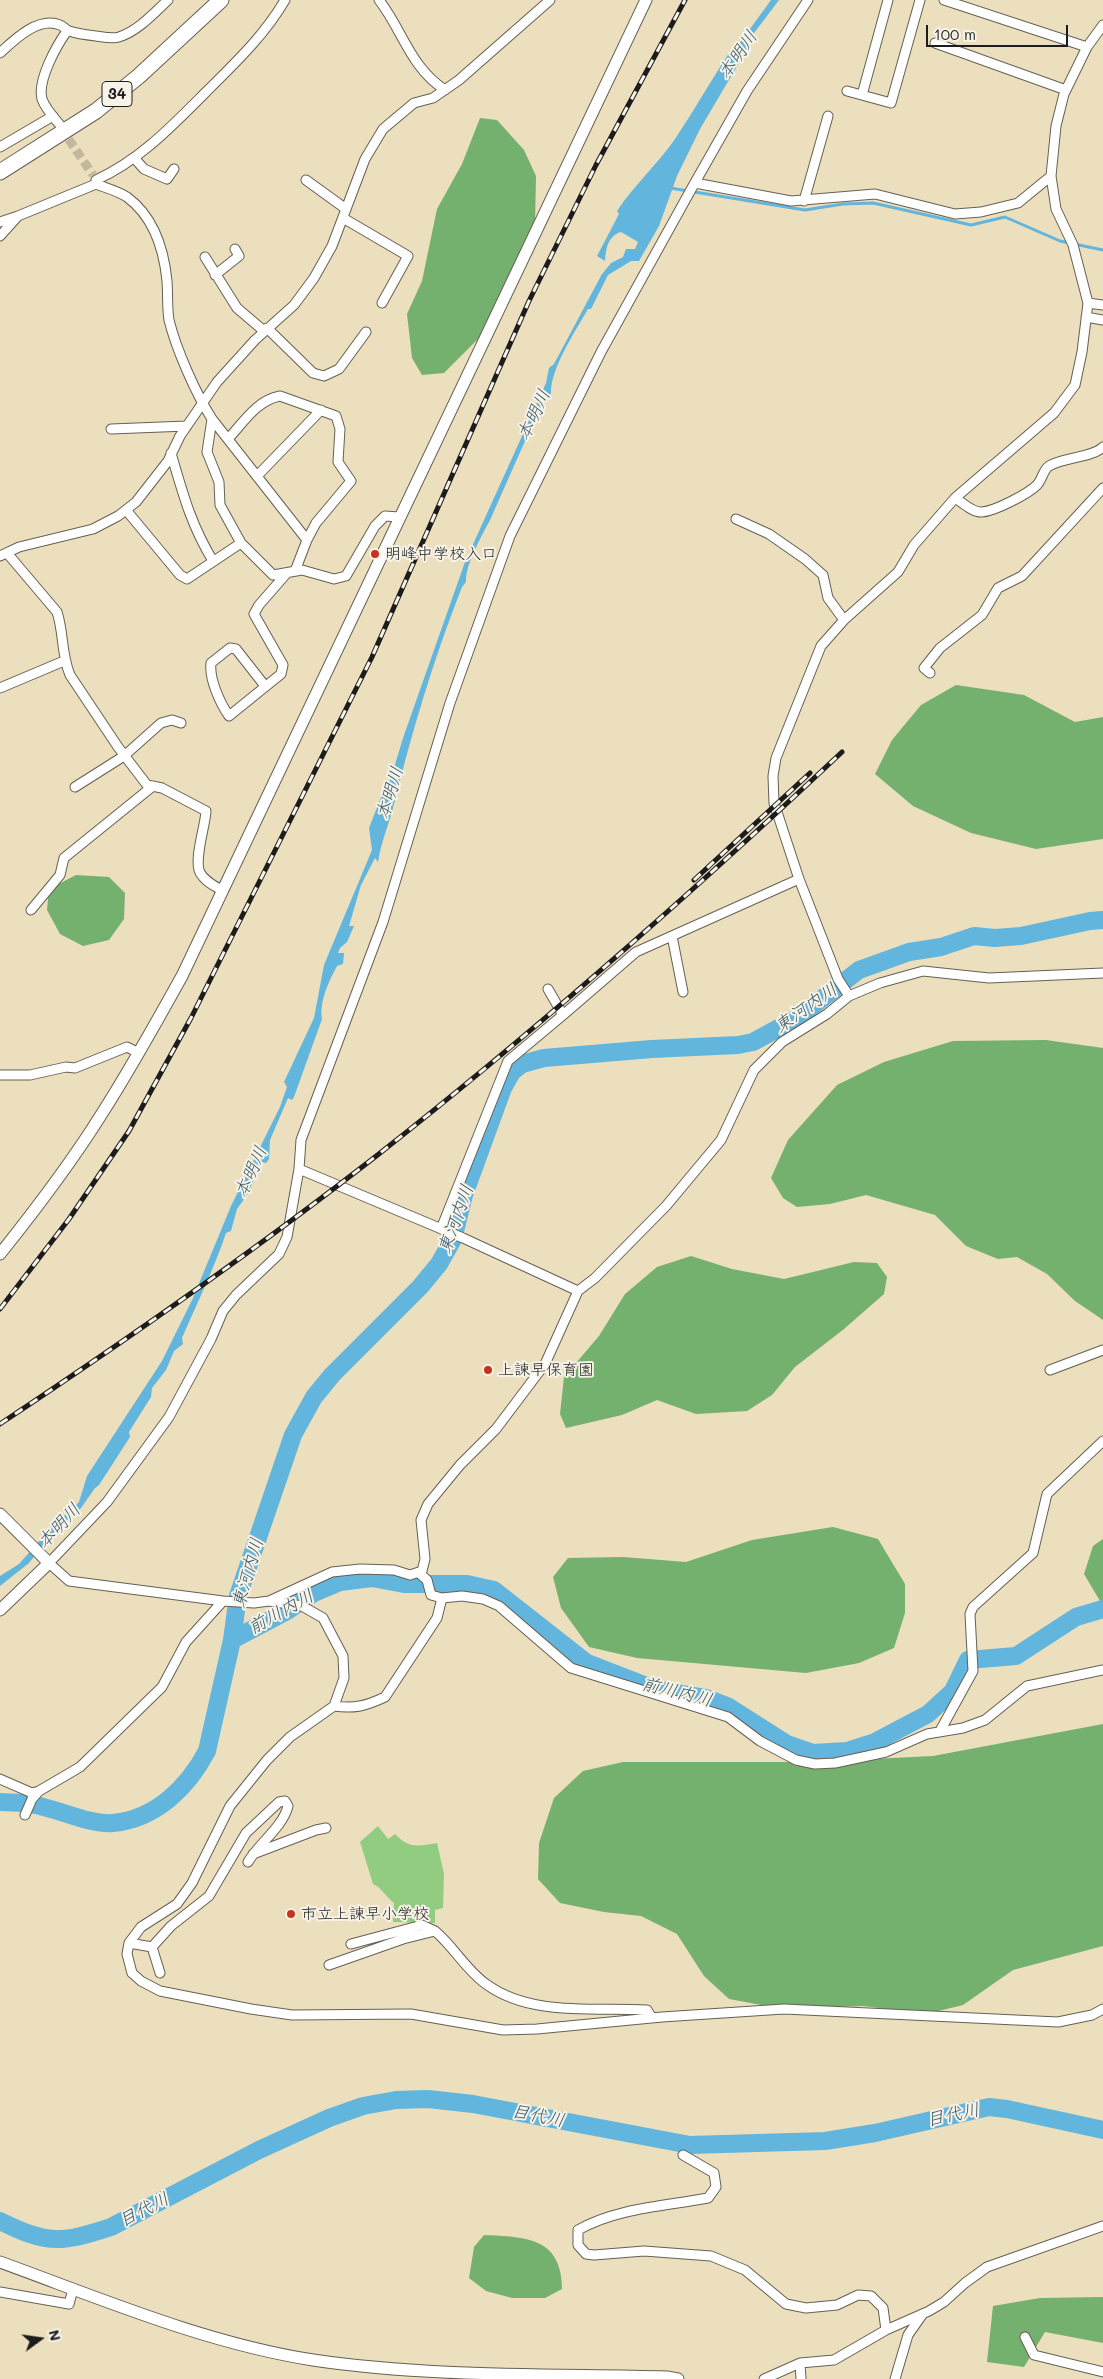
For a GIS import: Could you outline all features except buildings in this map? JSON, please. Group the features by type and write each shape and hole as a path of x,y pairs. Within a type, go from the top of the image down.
{"highway":[{"name":"34","path":"0,172 96,110 139,76 221,0"}],"street":[{"path":"0,53 31,28 56,24 61,25 67,31 118,37 141,24 168,0"},
{"path":"0,222 18,216 95,180 135,158 255,43 273,20 285,0"},
{"path":"379,0 398,29 410,55 432,81 445,90"},
{"path":"222,892 207,881 199,871 200,842 206,811 162,788 147,785 124,756 70,675 64,661 61,624 57,612 4,555 19,547 93,529 126,510 149,487 217,382 266,330 294,305 314,278 332,246 364,159 383,129 414,103 433,98 445,90 550,0"},
{"path":"0,1254 40,1203 84,1140 139,1053 182,976 646,0"},
{"path":"0,1610 46,1560 107,1502 169,1417 211,1340 223,1311 236,1295 279,1254 287,1238 299,1169 301,1140 383,922 450,703 510,536 601,352 747,91 808,0"},
{"path":"862,95 888,0"},
{"path":"847,91 891,103 920,0"},
{"path":"944,0 1087,47"},
{"path":"848,995 838,979 799,879 774,803 773,776 776,758 821,646 844,620 898,572 914,545 955,498 1033,433 1054,413 1075,385 1088,303 1072,240 1056,209 1051,176 1056,126 1066,90 1087,47 1103,25"},
{"path":"60,125 42,100 42,88 57,45 67,31"},
{"path":"935,42 1066,90"},
{"path":"0,146 53,116"},
{"path":"804,201 828,116"},
{"path":"135,158 144,169 167,179 174,169"},
{"path":"694,185 791,201 875,194 955,214 981,212 1018,203 1051,176"},
{"path":"95,180 126,196 140,208 153,226 166,269 169,319 202,403 212,419 307,540"},
{"path":"306,180 344,214 408,256 382,303"},
{"path":"0,236 18,216"},
{"path":"215,275 239,256 235,249"},
{"path":"205,257 237,308 266,330 313,373 324,376 339,369 366,332"},
{"path":"1088,303 1103,305"},
{"path":"1086,317 1103,320"},
{"path":"228,439 260,404 271,398 280,396 322,410 336,416 340,429 338,462 351,481 316,523 291,572 258,605 254,614 283,665 280,674 229,716 222,707 210,670 211,663 230,648 236,649 265,686"},
{"path":"257,476 322,410"},
{"path":"212,419 207,452 219,482 220,505 241,543 273,575 302,570 334,579 346,576 375,526 385,516 399,517"},
{"path":"111,429 187,426"},
{"path":"955,498 982,512 1023,497 1038,484 1046,467 1067,458 1090,455 1103,447"},
{"path":"171,454 189,516 198,537 213,561"},
{"path":"930,673 924,668 940,648 982,615 998,588 1022,576 1103,488"},
{"path":"126,510 180,575 187,579 241,543"},
{"path":"736,519 768,534 805,559 824,575 828,598 844,620"},
{"path":"0,688 64,661"},
{"path":"75,787 124,756 161,723 172,720 181,723"},
{"path":"31,910 60,875 64,858 153,786"},
{"path":"445,1231 508,1061 636,952 799,879"},
{"path":"672,936 682,992"},
{"path":"269,1602 332,1572 360,1569 394,1570 410,1575 422,1571 425,1559 421,1520 428,1504 460,1464 496,1429 545,1364 578,1291 596,1278 666,1206 721,1140 754,1070 782,1042 827,1014 848,995 880,983 923,971 989,978 1103,973"},
{"path":"548,989 563,1015"},
{"path":"0,1075 30,1075 75,1068 127,1047 139,1053"},
{"path":"299,1169 463,1238 578,1291"},
{"path":"1050,1370 1103,1350"},
{"path":"940,1730 973,1671 970,1614 973,1607 1033,1553 1047,1494 1103,1441"},
{"path":"0,1514 69,1581 226,1601 269,1602 302,1606 323,1618 343,1656 344,1678 334,1706 290,1737 267,1760 230,1806 192,1884 178,1904 141,1927 129,1943 127,1954 132,1974 160,1991 282,2014 411,2014 503,2030 537,2030 652,2018 784,2009 1058,2022 1092,2015 1103,2009"},
{"path":"419,1573 427,1580 431,1595 442,1598 462,1596 483,1599 500,1606 571,1668 728,1717 760,1741 796,1760 815,1764 835,1764 886,1752 940,1730 963,1728 985,1720 1027,1686 1103,1670"},
{"path":"334,1706 350,1708 371,1704 384,1698 437,1618 442,1598"},
{"path":"0,1779 32,1793 39,1791 80,1767 162,1687 186,1642 226,1601"},
{"path":"26,1815 32,1799 39,1791"},
{"path":"152,1947 171,1926 209,1896 246,1833 279,1802 284,1801 288,1806 286,1816 251,1858 316,1830 326,1828"},
{"path":"351,1944 422,1925 435,1931 467,1967 486,1984 507,1996 562,2008 647,2010 652,2018"},
{"path":"329,1965 404,1939 435,1931"},
{"path":"129,1943 152,1947"},
{"path":"152,1947 160,1973"},
{"path":"683,2155 714,2173 716,2187 708,2198 592,2222 578,2230 578,2245 586,2254 644,2251 711,2256 745,2270 786,2304 806,2308 837,2305 858,2296 871,2296 882,2308 886,2330"},
{"path":"764,2379 800,2363 834,2360 886,2330 944,2302 987,2267 1103,2226"},
{"path":"0,2262 214,2338 311,2360 378,2368 566,2377 678,2379"},
{"path":"0,2292 70,2304 73,2289"},
{"path":"895,2379 908,2335 922,2314"},
{"path":"1025,2337 1034,2355 1103,2372"},
{"path":"800,2363 801,2379"}],"green space":[{"path":"480,118 497,120 524,150 536,176 535,225 486,331 444,373 422,375 412,358 407,314 422,281 437,209 462,164"},
{"path":"956,685 1024,695 1075,722 1103,717 1103,839 1036,849 971,833 913,806 875,774 892,740 921,705"},
{"path":"76,875 109,877 125,893 124,919 109,940 83,946 60,934 47,910 49,889"},
{"path":"1046,1040 1103,1048 1103,1320 1075,1301 1047,1274 1017,1257 998,1259 966,1246 935,1215 866,1195 830,1204 797,1207 783,1198 771,1178 788,1140 837,1085 884,1062 953,1041"},
{"path":"691,1256 732,1269 784,1279 854,1262 877,1263 887,1277 884,1294 844,1329 795,1367 772,1395 747,1411 696,1414 657,1400 622,1415 566,1428 560,1414 564,1377 599,1336 625,1294 657,1267"},
{"path":"833,1527 878,1539 905,1584 905,1613 894,1648 859,1663 806,1673 637,1658 589,1647 561,1608 553,1577 568,1558 623,1557 686,1562 752,1540"},
{"path":"1103,1539 1103,1606 1084,1574 1093,1546"},
{"path":"1103,1724 1103,1946 1013,1970 963,2005 926,2014 863,2006 783,2009 729,1999 704,1976 677,1934 641,1916 604,1912 560,1903 538,1879 539,1843 554,1798 583,1771 623,1762 811,1762 933,1756"},
{"path":"378,1826 388,1839 395,1834 409,1844 424,1845 437,1843 444,1874 443,1908 435,1910 435,1923 393,1922 394,1903 373,1884 360,1842"},
{"path":"484,2235 527,2239 538,2243 556,2259 562,2289 545,2298 512,2298 486,2291 469,2278 474,2247"},
{"path":"1103,2297 1103,2343 1045,2332 1024,2367 987,2362 993,2306 1040,2298"}],"water":[{"name":"本明川","path":"771,0 779,0 745,45 749,46 700,129 677,176 659,226 639,261 631,261 608,275 591,309 588,309 570,339 555,373 551,394 546,395 491,518 475,549 468,567 466,582 462,587 424,695 378,862 375,858 361,885 349,926 354,926 347,942 340,948 338,953 344,953 343,964 337,966 328,985 323,999 322,1019 294,1097 292,1100 288,1098 270,1140 269,1159 266,1163 262,1162 247,1195 237,1209 231,1231 226,1233 211,1273 182,1338 183,1344 174,1351 166,1370 152,1388 151,1397 129,1432 130,1437 99,1485 81,1508 51,1535 29,1563 0,1586 0,1576 19,1564 49,1530 79,1502 87,1476 162,1361 193,1298 231,1206 280,1107 287,1087 284,1082 314,1018 324,965 372,850 369,828 391,778 403,738 465,562 546,383 549,368 554,364 602,274 611,263 623,257 626,249 635,249 638,242 621,232 610,240 605,261 597,256 619,214 617,211 675,139 733,47 739,44"}],"waterway":[{"path":"670,188 805,210 843,204 873,203 971,225 1005,217 1060,241 1103,250"},
{"name":"東河内川","path":"0,1802 31,1804 94,1822 113,1823 129,1820 157,1808 180,1789 190,1777 207,1751 232,1640 238,1596 293,1435 314,1397 332,1375 420,1287 439,1264 453,1239 464,1195 503,1088 512,1072 522,1064 544,1058 652,1049 738,1045 753,1042 797,1018 859,970 909,952 941,947 974,936 995,938 1021,936 1090,921 1103,920"},
{"name":"前川内川","path":"232,1640 287,1611 314,1593 340,1582 372,1578 404,1584 467,1584 494,1590 587,1663 654,1689 706,1698 729,1707 787,1744 813,1753 847,1751 875,1742 928,1714 953,1691 968,1660 1016,1656 1076,1617 1103,1609"},
{"name":"目代川","path":"0,2221 30,2234 55,2239 80,2236 111,2227 259,2150 329,2118 363,2106 396,2100 428,2099 473,2104 690,2145 825,2141 875,2133 989,2107 1007,2109 1103,2130"}],"tunnel":[{"path":"61,128 93,175"}],"railway":[{"path":"0,1309 69,1219 129,1131 191,1018 372,657 529,301 596,165 685,0"},
{"path":"0,1424 96,1360 237,1260 436,1109 555,1010 729,857 842,752"},
{"path":"694,880 810,773"}],"place":[{"name":"明峰中学校入口","path":"375,554"},
{"name":"上諫早保育園","path":"488,1370"},
{"name":"市立上諫早小学校","path":"291,1914"}]}
